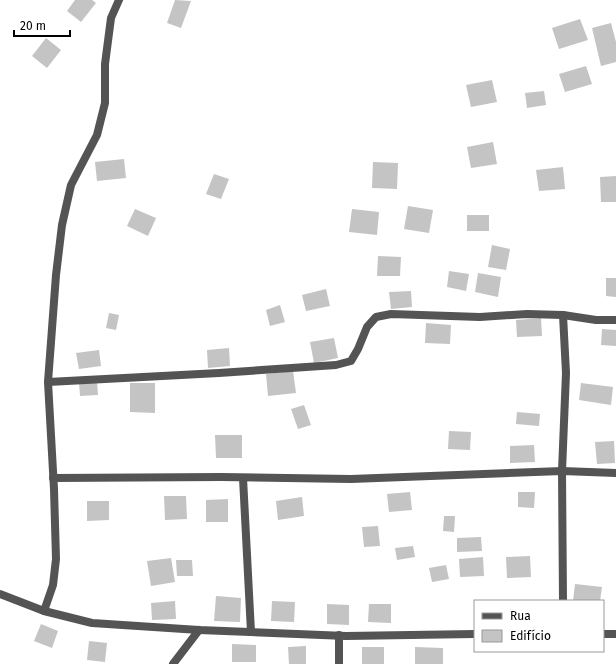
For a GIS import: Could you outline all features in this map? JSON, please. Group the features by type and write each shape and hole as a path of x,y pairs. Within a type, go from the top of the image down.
{"street":[{"path":"44,611 53,585 56,559 48,382 56,275 62,225 71,185 97,135 105,103 104,64 111,18 119,0"},
{"path":"48,382 336,365 351,361 358,349 367,327 376,317 391,314 473,317 527,314 596,320 616,320"},
{"path":"563,316 566,373 562,471 563,600"},
{"path":"53,478 351,479 562,471 616,473"},
{"path":"243,478 251,632"},
{"path":"0,594 44,611 92,623 199,630 339,635 474,634"},
{"path":"173,664 199,630"},
{"path":"604,634 616,634"},
{"path":"339,635 339,664"}],"building":[{"path":"75,0 92,0 96,3 81,22 67,11"},
{"path":"175,0 191,1 181,28 167,23"},
{"path":"580,19 588,40 559,49 552,28"},
{"path":"611,23 616,42 616,62 601,66 592,28"},
{"path":"46,38 61,50 47,68 32,56"},
{"path":"586,66 592,84 565,92 559,74"},
{"path":"492,80 497,102 471,107 466,85"},
{"path":"544,91 546,105 527,108 525,93"},
{"path":"493,142 497,164 471,168 467,147"},
{"path":"124,159 126,178 97,181 95,162"},
{"path":"373,162 398,163 397,189 372,188"},
{"path":"563,167 565,189 539,191 536,170"},
{"path":"214,174 229,179 221,199 206,194"},
{"path":"616,176 616,202 601,202 600,177"},
{"path":"408,206 433,210 429,233 404,229"},
{"path":"135,209 156,218 148,236 127,226"},
{"path":"352,209 379,212 377,235 349,232"},
{"path":"467,215 489,215 489,231 467,231"},
{"path":"492,245 510,249 506,270 488,267"},
{"path":"378,256 401,257 400,276 377,276"},
{"path":"449,271 469,274 466,291 447,287"},
{"path":"478,273 501,277 498,297 475,292"},
{"path":"606,278 616,278 616,297 606,296"},
{"path":"326,289 330,306 306,311 302,295"},
{"path":"411,291 412,307 391,309 389,292"},
{"path":"280,305 285,322 270,326 266,310"},
{"path":"109,313 119,315 116,330 106,328"},
{"path":"541,318 542,336 517,337 516,320"},
{"path":"426,323 451,325 450,344 425,343"},
{"path":"602,329 616,330 616,346 601,345"},
{"path":"334,338 338,358 314,363 310,342"},
{"path":"229,348 230,366 208,368 207,350"},
{"path":"99,350 101,366 79,369 76,353"},
{"path":"293,371 296,393 268,396 266,374"},
{"path":"97,381 98,395 80,396 79,383"},
{"path":"130,383 155,383 155,413 130,412"},
{"path":"581,383 613,387 611,405 579,400"},
{"path":"304,405 311,425 298,429 291,409"},
{"path":"517,412 540,414 539,426 516,424"},
{"path":"449,431 471,432 470,450 448,449"},
{"path":"215,435 242,435 242,458 216,458"},
{"path":"614,441 615,463 597,464 595,442"},
{"path":"534,445 535,462 510,463 510,446"},
{"path":"410,492 412,510 389,512 387,494"},
{"path":"518,492 535,492 534,508 518,507"},
{"path":"164,496 186,496 187,519 165,520"},
{"path":"302,497 304,516 278,520 276,501"},
{"path":"228,499 228,522 206,522 206,500"},
{"path":"87,501 109,501 109,520 87,521"},
{"path":"444,516 455,516 454,532 443,531"},
{"path":"378,526 380,546 364,547 362,527"},
{"path":"481,537 482,551 457,552 457,538"},
{"path":"413,546 415,557 397,560 395,548"},
{"path":"530,556 531,577 507,578 506,557"},
{"path":"483,557 484,576 460,577 459,559"},
{"path":"171,558 175,582 151,586 147,561"},
{"path":"176,560 192,560 193,576 177,576"},
{"path":"446,565 449,579 432,582 429,568"},
{"path":"575,584 602,587 600,600 573,600"},
{"path":"216,596 241,598 240,622 214,621"},
{"path":"175,601 176,619 152,620 151,603"},
{"path":"272,601 295,602 294,622 271,621"},
{"path":"327,604 349,605 349,625 327,624"},
{"path":"369,604 391,604 391,623 368,622"},
{"path":"41,624 58,631 52,648 34,641"},
{"path":"89,641 107,643 105,662 87,660"},
{"path":"232,644 256,645 256,662 232,662"},
{"path":"306,646 306,664 289,664 288,647"},
{"path":"362,647 384,647 384,664 362,664"},
{"path":"415,647 443,648 443,664 415,664"}]}
